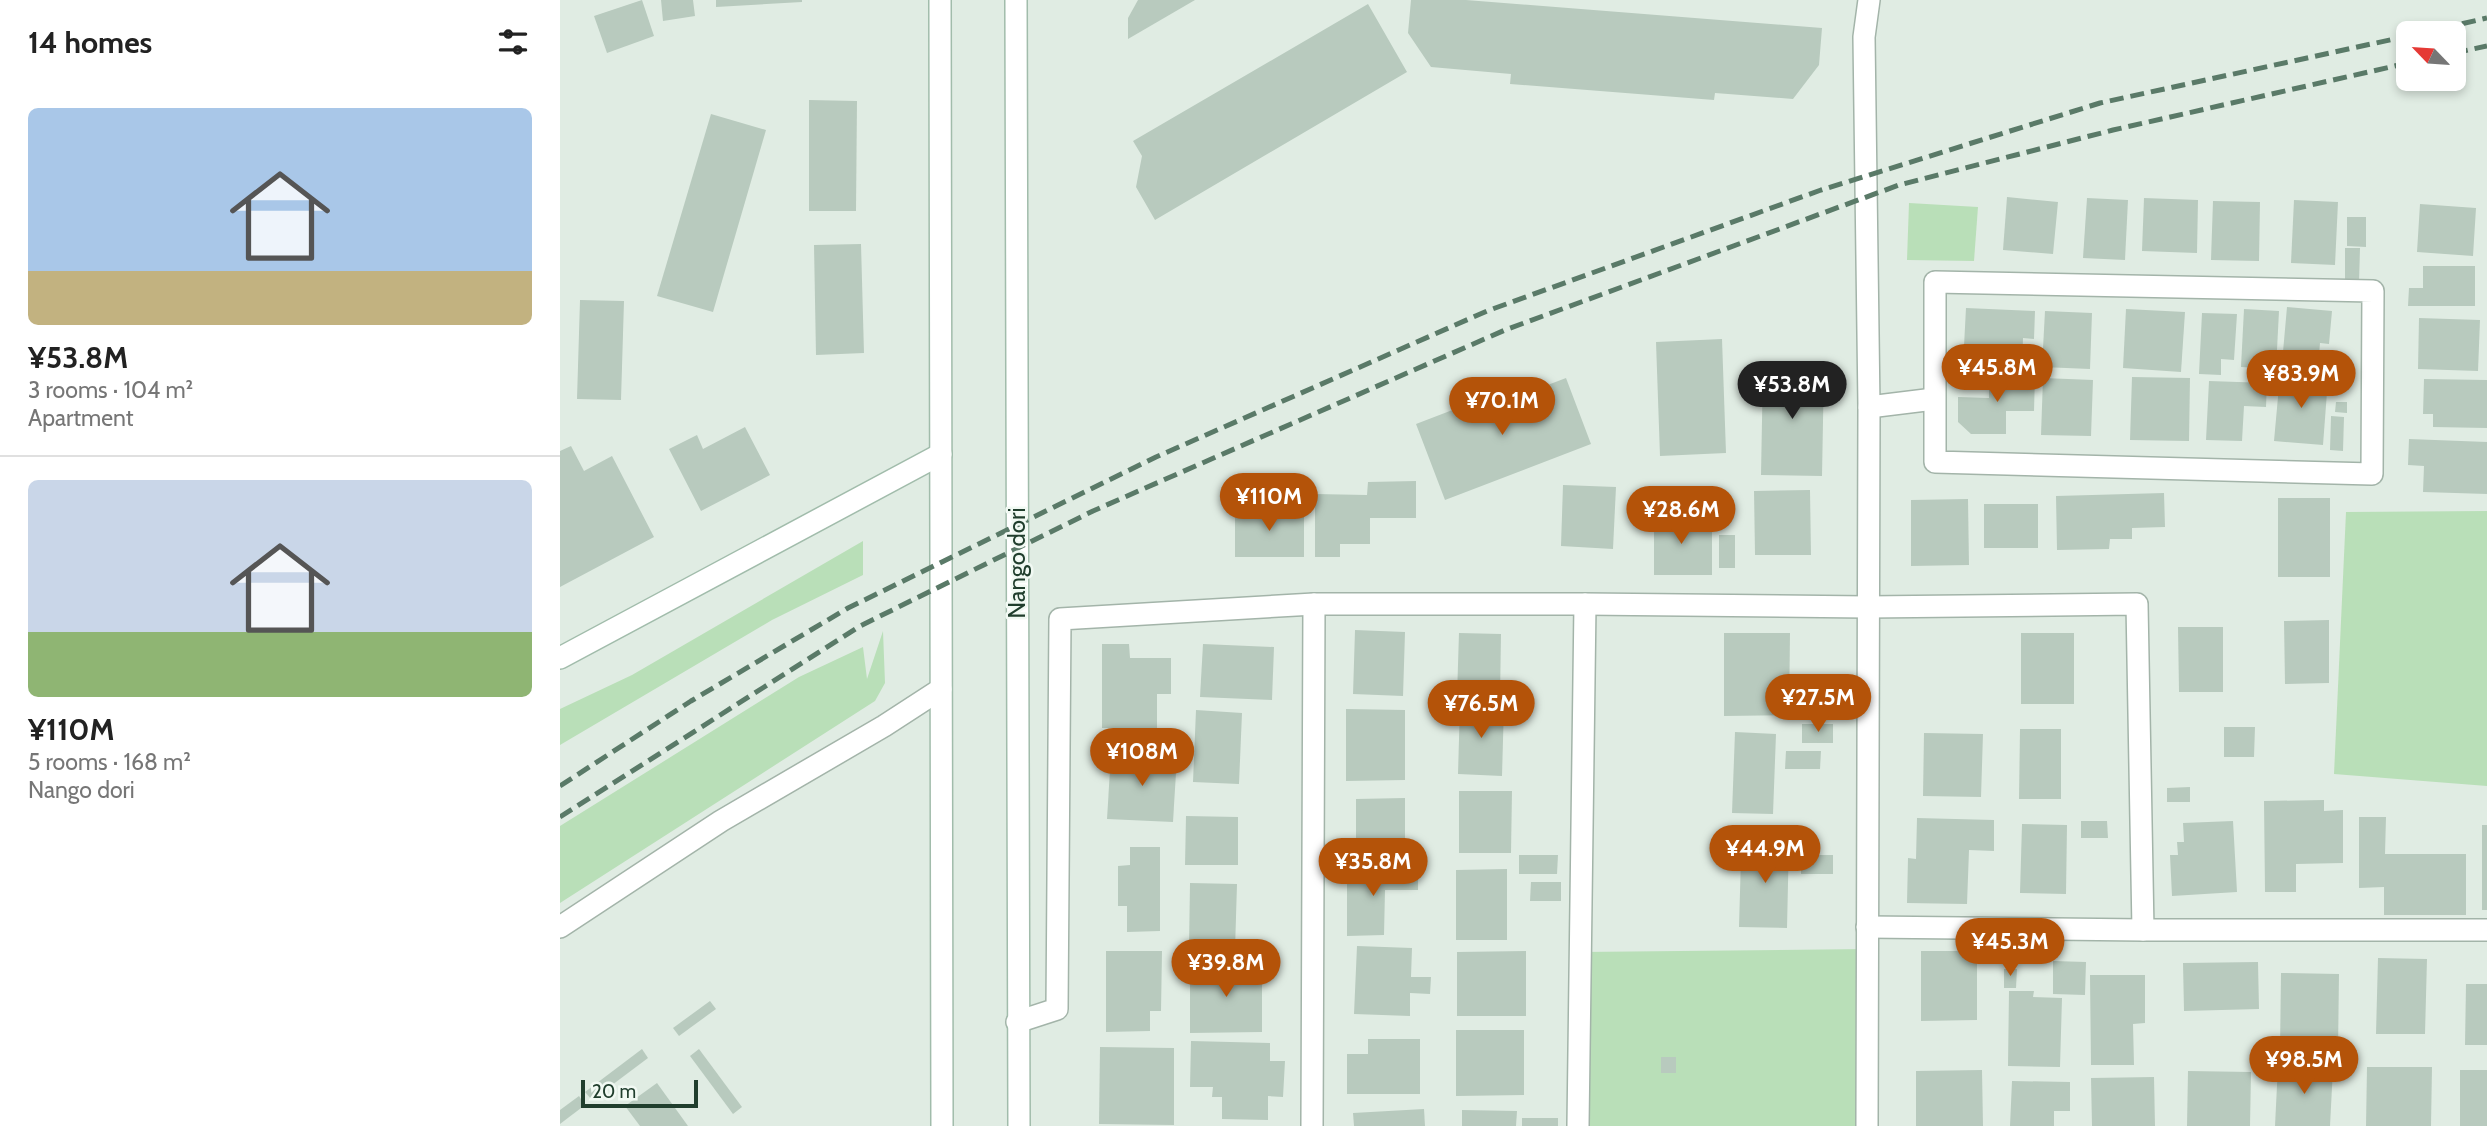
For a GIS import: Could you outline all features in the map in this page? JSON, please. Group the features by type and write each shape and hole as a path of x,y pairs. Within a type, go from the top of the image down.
{"street":[{"path":"940,0 942,1126"},
{"name":"Nango dori","path":"1016,0 1019,1126"},
{"path":"1867,1126 1869,408 1864,37 1869,0"},
{"path":"1935,282 2373,291 2372,474 1935,462 1934,399 1935,282"},
{"path":"1869,408 1934,399"},
{"path":"560,658 941,454"},
{"path":"1017,1022 1057,1009 1060,619 1314,604 1867,607 2137,604 2143,930"},
{"path":"1312,1126 1314,604"},
{"path":"1578,1126 1585,604"},
{"path":"560,927 721,821 884,726 941,688"},
{"path":"1867,927 2487,930"}],"green space":[{"path":"1909,203 1978,207 1974,261 1907,260"},
{"path":"2487,511 2487,786 2334,774 2346,512"},
{"path":"863,541 863,575 772,620 560,745 560,709 632,675"},
{"path":"883,631 885,683 875,701 560,903 560,826 799,677 863,647 867,679"},
{"path":"1867,949 1867,1126 1578,1126 1581,952"}],"building":[{"path":"642,0 654,36 607,53 594,16"},
{"path":"661,0 693,0 695,16 663,21"},
{"path":"716,0 802,0 802,2 716,7"},
{"path":"1138,0 1195,0 1128,39 1128,18"},
{"path":"1411,0 1466,0 1822,28 1819,65 1793,99 1715,93 1714,100 1510,84 1511,74 1431,67 1408,33"},
{"path":"1368,4 1407,72 1155,220 1136,187 1142,156 1133,141"},
{"path":"809,100 857,101 856,211 809,211"},
{"path":"711,114 766,130 713,312 657,296"},
{"path":"2007,197 2058,202 2053,254 2003,250"},
{"path":"2087,198 2128,200 2125,260 2083,258"},
{"path":"2144,198 2198,200 2197,253 2142,251"},
{"path":"2294,200 2338,202 2335,265 2291,263"},
{"path":"2213,201 2260,202 2259,261 2211,260"},
{"path":"2420,204 2476,208 2473,256 2417,252"},
{"path":"2347,217 2366,217 2366,247 2347,246"},
{"path":"861,244 864,353 816,355 814,245"},
{"path":"2345,248 2360,248 2359,283 2345,282"},
{"path":"2423,266 2475,266 2475,306 2408,306 2409,288 2423,288"},
{"path":"580,300 624,301 621,400 577,399"},
{"path":"2287,307 2332,311 2329,344 2320,343 2318,366 2282,363"},
{"path":"1966,308 2035,311 2034,339 2023,338 2022,367 1963,365"},
{"path":"2126,309 2185,312 2181,372 2123,368"},
{"path":"2244,309 2279,311 2276,369 2241,367"},
{"path":"2045,311 2092,313 2090,369 2042,367"},
{"path":"2202,313 2237,314 2234,360 2221,359 2221,375 2199,374"},
{"path":"2419,318 2480,320 2478,371 2418,369"},
{"path":"1722,339 1726,453 1660,456 1656,342"},
{"path":"1763,366 1824,367 1822,476 1761,475"},
{"path":"1989,374 2035,375 2034,411 2006,411 2006,434 1971,434 1958,422 1958,397 1989,398"},
{"path":"2280,375 2328,379 2323,445 2274,441"},
{"path":"2132,377 2190,378 2189,441 2130,440"},
{"path":"1566,378 1591,444 1445,500 1416,424 1502,391 1506,401"},
{"path":"2043,378 2093,380 2091,436 2041,435"},
{"path":"2424,379 2487,380 2487,428 2433,427 2433,414 2423,414"},
{"path":"2209,381 2267,383 2266,407 2244,406 2242,441 2206,440"},
{"path":"2336,402 2347,402 2347,413 2335,412"},
{"path":"2331,416 2344,417 2343,451 2330,450"},
{"path":"745,427 770,475 701,511 669,449 697,435 703,449"},
{"path":"2409,439 2487,442 2487,494 2423,492 2424,466 2408,465"},
{"path":"571,446 584,471 612,456 654,537 560,587 560,451"},
{"path":"1416,481 1416,518 1370,518 1370,544 1340,544 1340,557 1315,557 1315,494 1367,495 1368,482"},
{"path":"1563,485 1616,487 1613,549 1561,546"},
{"path":"1810,490 1811,555 1755,555 1754,491"},
{"path":"2164,493 2165,527 2132,528 2132,539 2110,539 2109,549 2057,550 2056,496"},
{"path":"2278,498 2330,498 2330,577 2278,577"},
{"path":"1968,499 1969,565 1911,566 1911,500"},
{"path":"1984,504 2038,504 2038,548 1984,548"},
{"path":"1654,507 1676,507 1675,525 1712,524 1712,575 1654,575"},
{"path":"1235,509 1304,509 1304,557 1235,557"},
{"path":"1719,535 1735,535 1735,568 1719,568"},
{"path":"2329,620 2329,683 2285,684 2284,621"},
{"path":"2178,627 2223,627 2223,692 2179,692"},
{"path":"1355,630 1405,632 1403,696 1353,694"},
{"path":"1459,633 1501,634 1500,697 1457,696"},
{"path":"1724,633 1790,633 1789,715 1724,716"},
{"path":"2021,633 2074,633 2074,704 2021,704"},
{"path":"1102,644 1129,644 1130,658 1171,658 1171,694 1157,694 1157,728 1102,728"},
{"path":"1203,644 1274,647 1272,700 1200,697"},
{"path":"1460,704 1504,705 1502,776 1458,774"},
{"path":"1346,709 1405,710 1405,780 1346,781"},
{"path":"1196,710 1242,713 1239,784 1193,782"},
{"path":"1802,724 1833,724 1833,743 1802,743"},
{"path":"2224,727 2255,727 2254,757 2224,757"},
{"path":"2020,729 2061,729 2061,799 2019,799"},
{"path":"1735,732 1776,734 1773,814 1732,813"},
{"path":"1924,733 1983,734 1981,797 1923,796"},
{"path":"1786,751 1821,751 1820,769 1785,769"},
{"path":"1111,754 1177,756 1173,822 1107,819"},
{"path":"2190,787 2190,802 2167,802 2167,788"},
{"path":"1459,791 1512,791 1511,853 1459,853"},
{"path":"1405,798 1405,857 1356,857 1356,799"},
{"path":"2324,800 2324,811 2343,810 2343,863 2296,864 2296,892 2265,892 2264,801"},
{"path":"1186,816 1238,817 1238,865 1185,865"},
{"path":"2359,817 2386,817 2385,854 2466,854 2466,915 2384,915 2384,887 2359,888"},
{"path":"1917,818 1994,820 1994,851 1969,850 1967,904 1907,903 1908,858 1916,859"},
{"path":"2081,821 2107,821 2108,838 2081,838"},
{"path":"2233,821 2237,892 2172,896 2170,855 2178,855 2177,842 2184,842 2183,823"},
{"path":"2022,824 2067,825 2066,894 2020,893"},
{"path":"2482,825 2487,825 2487,910 2482,910"},
{"path":"1755,837 1789,839 1787,928 1739,927 1741,857 1755,857"},
{"path":"1130,847 1160,847 1160,931 1127,932 1127,906 1118,906 1118,866 1130,865"},
{"path":"1519,855 1558,855 1557,874 1519,874"},
{"path":"1801,855 1833,855 1833,874 1801,874"},
{"path":"1507,869 1507,940 1456,940 1456,870"},
{"path":"1347,870 1418,870 1418,890 1385,890 1384,935 1347,936"},
{"path":"1531,882 1561,882 1561,901 1530,901"},
{"path":"1190,883 1237,884 1235,950 1189,948"},
{"path":"1357,946 1412,948 1411,977 1431,977 1430,994 1410,993 1410,1016 1354,1014"},
{"path":"1106,951 1162,951 1161,1011 1150,1011 1150,1031 1106,1032"},
{"path":"1526,951 1526,1016 1457,1016 1457,952"},
{"path":"1921,951 1977,951 1977,1020 1921,1021"},
{"path":"2378,958 2427,959 2425,1034 2376,1034"},
{"path":"2053,961 2086,962 2085,995 2053,994"},
{"path":"2258,962 2259,1009 2184,1011 2183,963"},
{"path":"1190,966 1262,966 1262,1032 1190,1033"},
{"path":"2004,969 2017,969 2016,988 2004,988"},
{"path":"2281,973 2339,974 2338,1051 2280,1051"},
{"path":"2090,975 2145,975 2145,1023 2133,1024 2134,1065 2091,1065"},
{"path":"2466,984 2487,984 2487,1045 2465,1045"},
{"path":"2009,991 2034,991 2033,997 2062,998 2060,1067 2008,1066"},
{"path":"710,1001 716,1009 679,1036 673,1028"},
{"path":"1456,1030 1524,1030 1524,1095 1456,1096"},
{"path":"1368,1039 1420,1039 1420,1094 1347,1094 1347,1054 1368,1054"},
{"path":"1191,1041 1270,1043 1270,1061 1285,1061 1283,1097 1268,1096 1268,1120 1222,1119 1222,1097 1212,1097 1213,1087 1190,1087"},
{"path":"1100,1047 1174,1048 1174,1125 1099,1124"},
{"path":"642,1049 648,1058 592,1100 585,1092"},
{"path":"699,1049 742,1107 733,1114 690,1056"},
{"path":"1661,1057 1676,1057 1676,1073 1661,1073"},
{"path":"2278,1065 2333,1068 2330,1126 2275,1126"},
{"path":"2367,1067 2432,1067 2431,1126 2366,1126"},
{"path":"1982,1070 1983,1126 1916,1126 1916,1071"},
{"path":"2460,1070 2487,1070 2487,1126 2460,1126"},
{"path":"2188,1071 2251,1072 2250,1126 2187,1126"},
{"path":"2154,1077 2155,1126 2092,1126 2091,1078"},
{"path":"2012,1081 2070,1082 2070,1111 2054,1111 2054,1126 2010,1126"},
{"path":"657,1083 688,1126 640,1126 625,1106"},
{"path":"579,1096 585,1105 560,1124 560,1110"},
{"path":"1424,1109 1425,1126 1354,1126 1353,1113"},
{"path":"1462,1110 1517,1111 1516,1126 1462,1126"},
{"path":"1522,1118 1558,1118 1558,1126 1522,1126"}],"railway":[{"path":"2466,23 2487,18"},
{"path":"560,786 691,701 848,608 1156,457 1487,311 1821,190 2100,103 2396,39"},
{"path":"2466,50 2487,46"},
{"path":"560,817 860,626 1093,511 1505,330 1899,185 2113,130 2396,66"}]}
